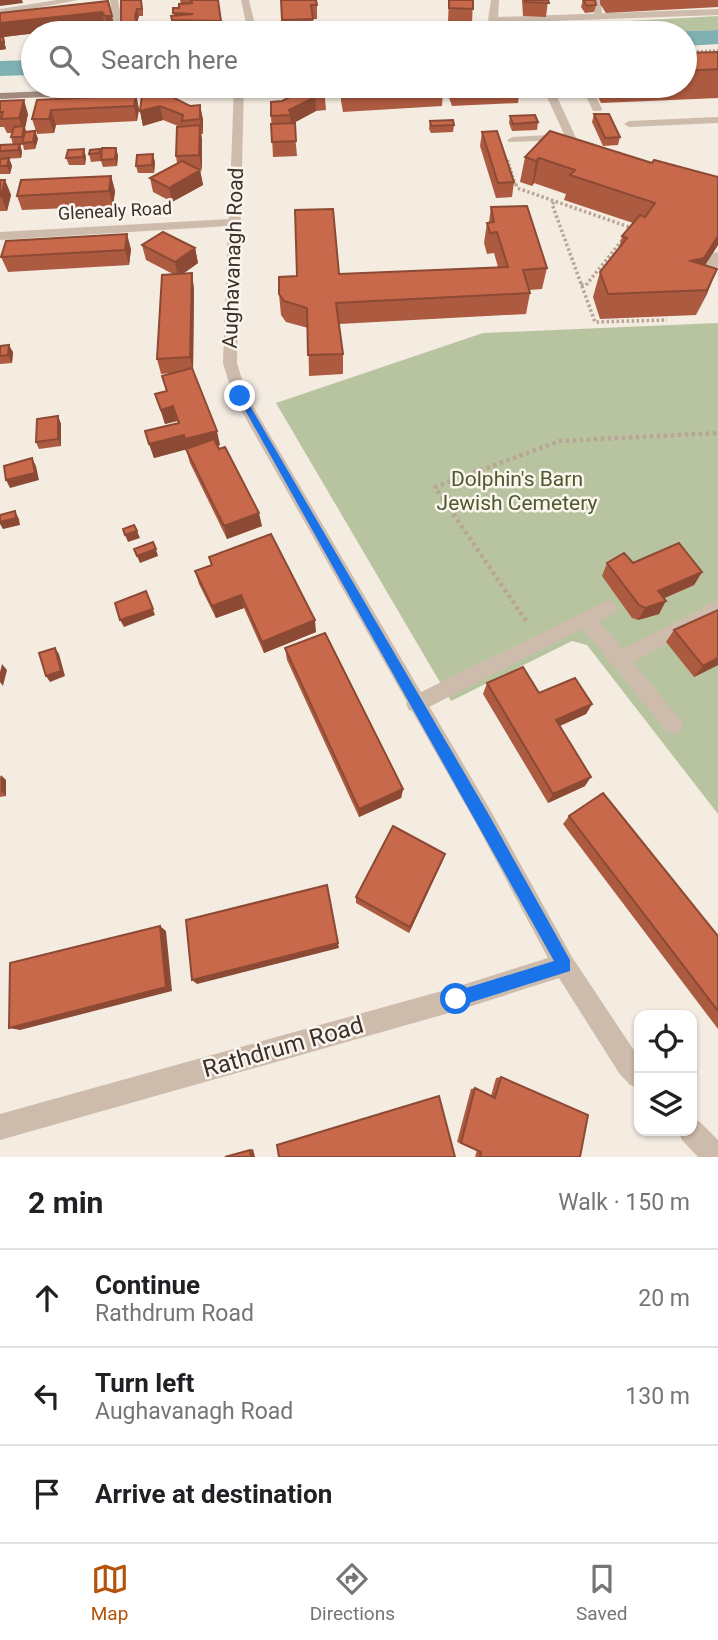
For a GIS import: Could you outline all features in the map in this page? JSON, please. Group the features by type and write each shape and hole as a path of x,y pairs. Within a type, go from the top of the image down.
{"main road":[{"path":"0,96 21,95"}],"street":[{"path":"0,12 74,0"},
{"path":"114,0 117,21"},
{"path":"245,0 250,21"},
{"path":"495,0 493,20 718,12"},
{"path":"596,0 600,16"},
{"name":"Aughavanagh Road","path":"238,98 230,363 240,396 565,965 636,1073"},
{"path":"553,98 572,140 598,149"},
{"path":"592,98 597,109"},
{"path":"629,124 718,120"},
{"path":"513,140 570,136"},
{"name":"Glenealy Road","path":"0,236 233,222"},
{"path":"696,291 718,256"},
{"path":"416,704 608,608"},
{"path":"620,660 718,608"},
{"path":"586,619 673,725"},
{"name":"Rathdrum Road","path":"0,1127 565,965"},
{"path":"696,1136 716,1157"}],"path":[{"path":"697,51 718,50"},
{"path":"505,150 517,188 633,228 586,285 581,285"},
{"path":"555,201 552,204 595,322 667,320"},
{"path":"540,642 435,487 560,441 718,433"}],"green space":[{"path":"718,16 718,30 697,31 697,21 630,21"},
{"name":"Dolphin's Barn Jewish Cemetery","path":"718,323 718,814 587,645 572,641 451,701 276,403 483,333"}],"water":[{"path":"718,30 718,44 697,45 697,31"},
{"path":"21,60 21,75 0,76 0,61"}],"building":[{"path":"121,0 141,0 142,9 137,9 136,21 121,21"},
{"path":"191,0 218,0 221,21 172,20 171,16 193,14 173,13 173,8 179,8 179,4 192,3"},
{"path":"281,0 316,0 317,5 311,5 313,19 282,20"},
{"path":"449,0 473,0 473,9 449,8"},
{"path":"548,0 549,3 525,2"},
{"path":"583,0 595,0 596,5 587,6"},
{"path":"108,1 112,16 105,16 102,12 0,23 0,13"},
{"path":"718,52 718,69 697,70 697,53"},
{"path":"135,98 134,106 51,110 49,119 32,119 37,100"},
{"path":"142,98 174,98 190,106 200,105 200,119 182,121 183,115 160,106 140,111"},
{"path":"288,98 313,98 289,110 291,115 271,116 271,102"},
{"path":"24,100 19,118 1,119 3,112 0,112 0,101"},
{"path":"594,114 609,114 620,137 605,138"},
{"path":"535,115 538,122 513,124 510,116"},
{"path":"453,120 454,125 431,126 430,121"},
{"path":"295,123 296,141 272,142 271,124"},
{"path":"200,125 199,155 176,156 177,127"},
{"path":"24,126 22,137 11,137 14,127"},
{"path":"35,131 33,142 22,143 25,132"},
{"path":"497,131 514,182 498,183 482,132"},
{"path":"550,131 652,163 654,160 718,177 718,236 704,258 691,261 717,269 707,290 608,294 600,272 627,238 622,236 640,215 645,217 655,203 570,175 575,170 539,158 536,161 525,157"},
{"path":"20,144 18,150 0,151 0,145"},
{"path":"102,148 116,148 115,159 101,160"},
{"path":"84,149 83,157 66,158 68,150"},
{"path":"100,149 99,153 89,154 90,150"},
{"path":"153,154 152,165 136,166 137,155"},
{"path":"9,158 7,166 0,166 0,159"},
{"path":"182,161 200,170 169,188 150,178"},
{"path":"111,176 109,191 17,196 21,180"},
{"path":"0,180 5,180 1,196 0,196"},
{"path":"527,206 547,268 523,270 530,293 336,303 343,354 308,355 307,308 284,301 279,294 279,277 297,276 295,210 333,209 339,274 508,267 497,232 490,233 487,223 494,222 491,207"},
{"path":"163,232 195,248 175,262 142,245"},
{"path":"127,234 125,250 1,257 6,241"},
{"path":"192,273 190,357 157,359 162,275"},
{"path":"9,345 8,355 0,356 0,346"},
{"path":"192,368 217,431 185,439 184,435 149,444 145,431 179,423 173,406 161,410 155,394 167,391 162,376"},
{"path":"58,416 58,439 36,442 37,419"},
{"path":"214,439 219,449 225,447 259,513 224,526 186,449"},
{"path":"32,458 35,473 6,480 4,466"},
{"path":"15,511 16,518 0,522 0,515"},
{"path":"134,525 137,531 125,535 123,529"},
{"path":"271,534 315,620 262,642 241,595 212,606 195,571 212,565 209,557"},
{"path":"153,542 156,549 137,556 134,549"},
{"path":"679,543 702,572 658,591 666,601 645,608 639,605 607,563 624,553 633,563"},
{"path":"146,591 153,609 120,620 115,603"},
{"path":"718,610 718,658 703,666 674,630"},
{"path":"325,633 403,789 359,809 285,648"},
{"path":"55,648 61,671 46,676 39,653"},
{"path":"523,667 539,693 575,678 592,704 556,720 591,777 553,794 487,683"},
{"path":"603,793 718,936 718,1011 569,816"},
{"path":"393,826 445,854 410,927 356,897"},
{"path":"327,885 338,943 192,980 186,920"},
{"path":"160,926 166,987 9,1028 10,963"},
{"path":"501,1077 588,1115 580,1157 480,1157 481,1152 461,1143 475,1088 495,1098"},
{"path":"439,1096 455,1157 279,1157 277,1145"},
{"path":"250,1150 251,1157 225,1157"}],"route":[{"path":"240,396 485,820 565,965 456,999"}]}
